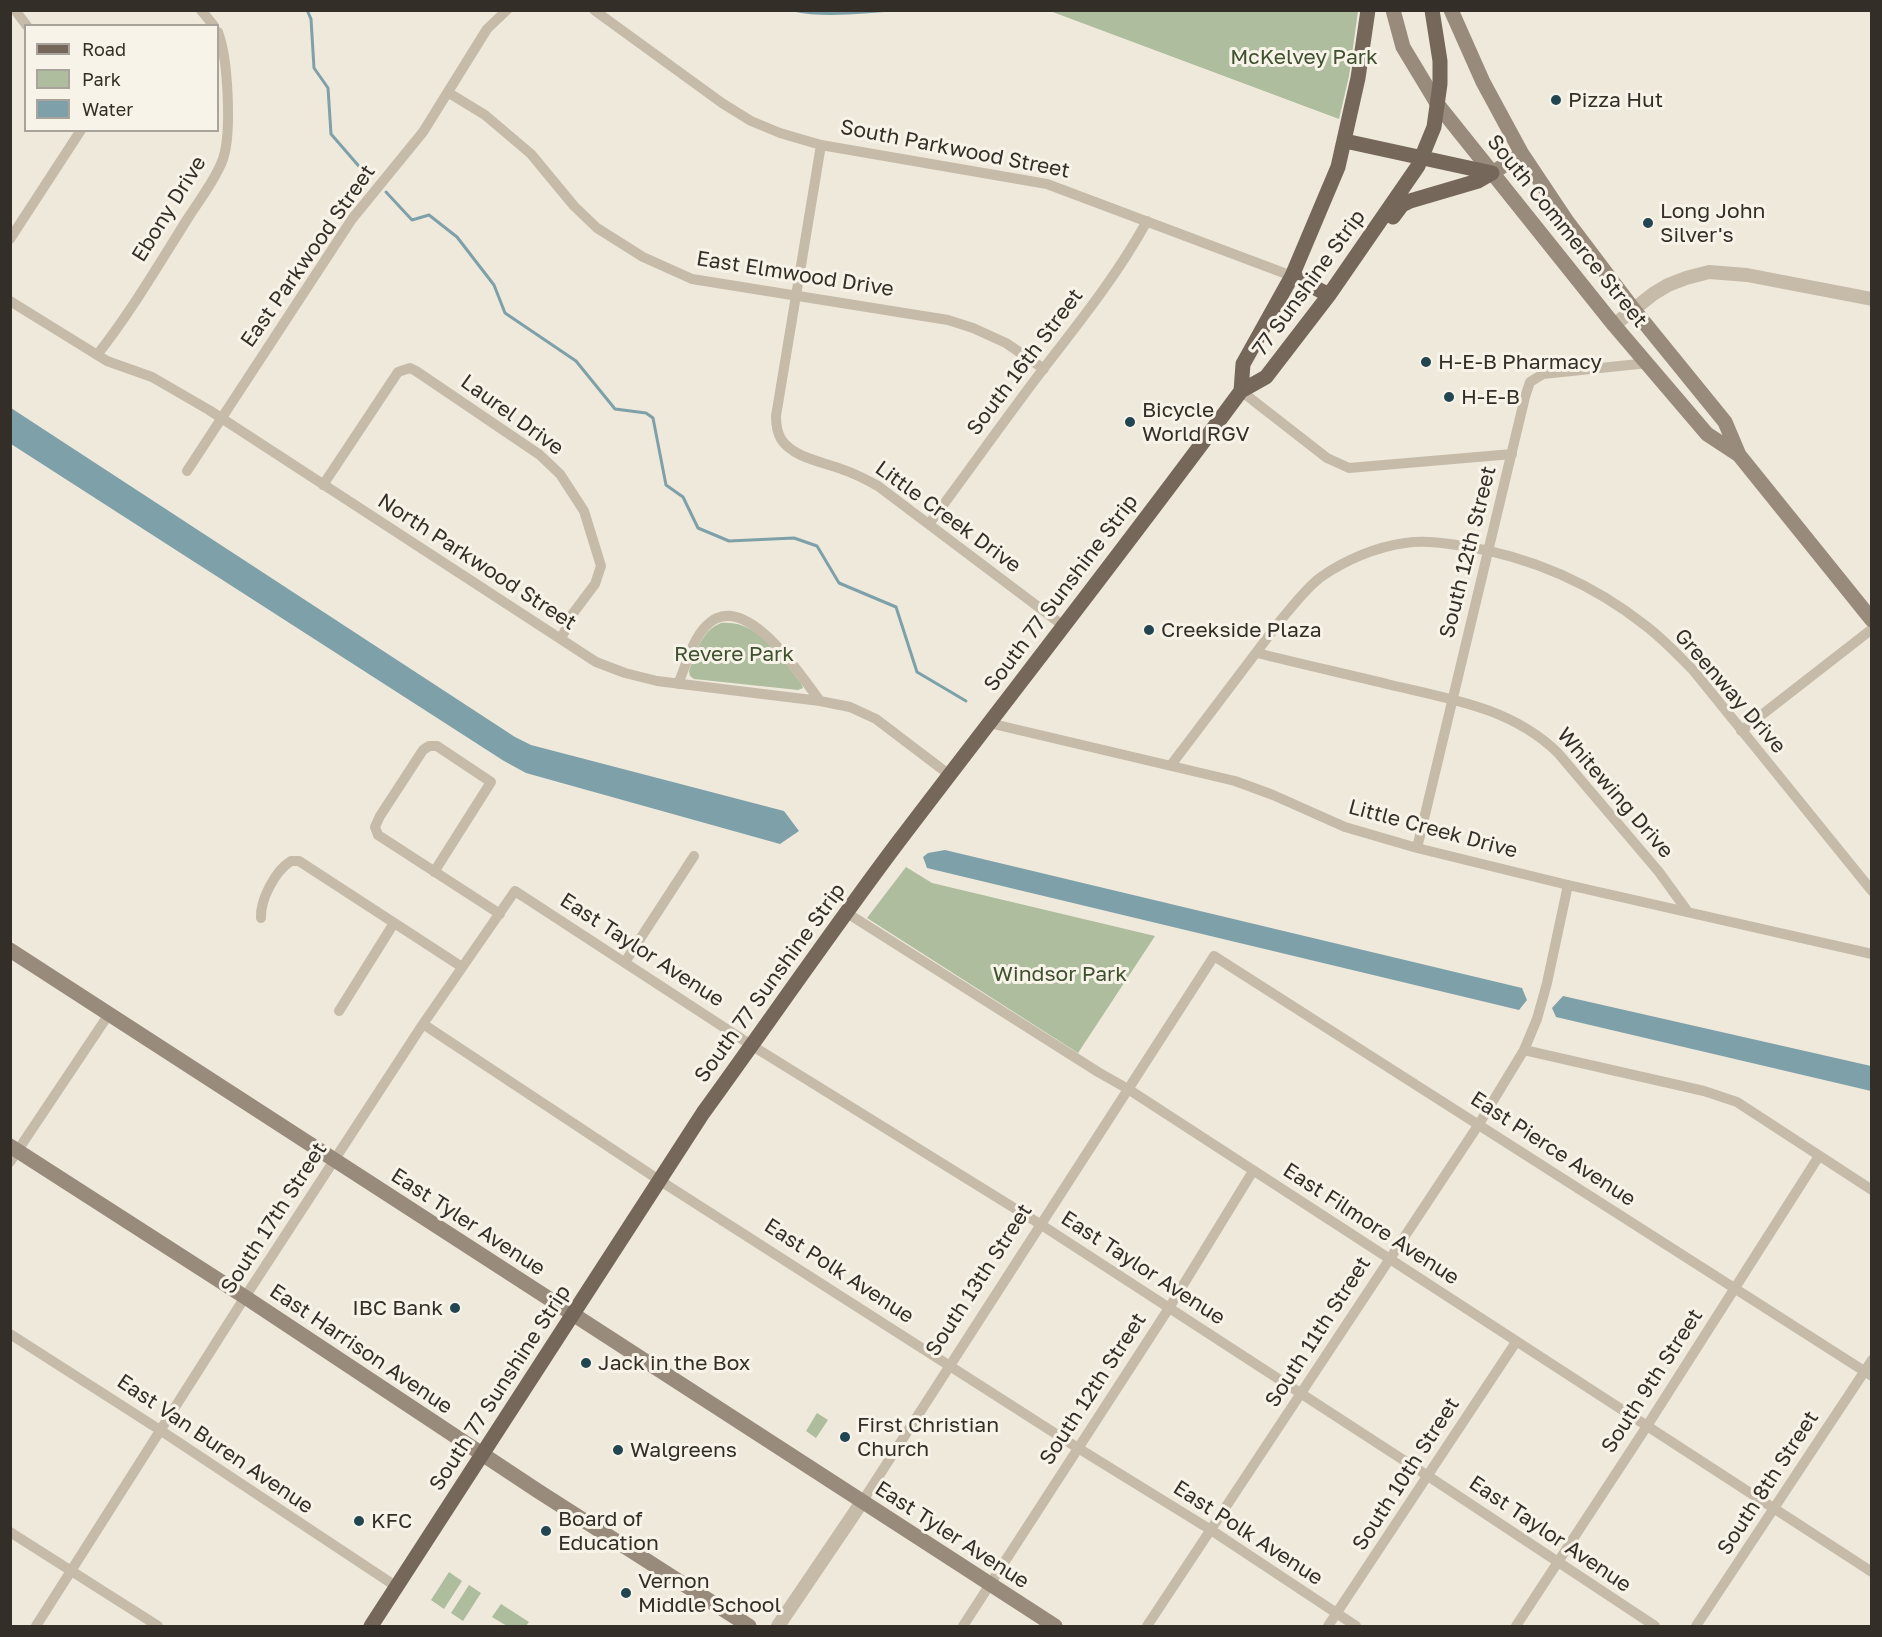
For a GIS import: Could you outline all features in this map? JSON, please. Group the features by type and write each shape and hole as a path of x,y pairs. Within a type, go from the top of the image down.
{"main road":[{"name":"77 Sunshine Strip","path":"1241,391 1243,364 1292,276 1338,167 1358,78 1368,10"},
{"name":"South Commerce Street","path":"1393,10 1403,47 1438,105 1614,325 1707,434 1739,455"},
{"name":"77 Sunshine Strip","path":"1241,391 1266,377 1329,295 1422,158 1434,127 1438,105 1440,61 1432,10"},
{"name":"South Commerce Street","path":"1451,10 1483,82 1522,154 1566,220 1634,310 1725,422 1739,455 1872,620"},
{"path":"1345,141 1492,173"},
{"path":"1338,167 1353,153 1374,149"},
{"path":"1396,152 1402,164 1405,186"},
{"path":"1341,278 1365,254 1402,205 1478,181 1522,154"},
{"name":"South Parkwood Street","path":"1292,276 1329,295"},
{"name":"South 77 Sunshine Strip","path":"371,1626 659,1180 751,1045 989,723 1065,627 1241,391"},
{"name":"East Tyler Avenue","path":"10,950 1055,1626"},
{"name":"East Harrison Avenue","path":"13,1153 245,1297 482,1454 749,1626"}],"street":[{"path":"15,10 26,24"},
{"path":"201,10 212,24"},
{"name":"East Parkwood Street","path":"187,471 352,219 423,132 487,29 507,10"},
{"name":"South Parkwood Street","path":"594,10 751,121 780,133 821,145 1047,184 1292,276"},
{"name":"Ebony Drive","path":"97,355 116,331 159,264 223,158 228,123 225,73 219,35"},
{"name":"East Elmwood Drive","path":"449,93 485,115 531,154 574,206 597,228 643,256 692,279 948,320 1006,343 1044,369"},
{"path":"10,239 80,132"},
{"name":"Little Creek Drive","path":"821,145 776,416 781,440 801,455 843,469 878,486 1065,627"},
{"name":"South 16th Street","path":"929,524 1120,267 1147,221"},
{"path":"1614,325 1668,285 1709,272 1747,275 1872,299"},
{"name":"North Parkwood Street","path":"10,301 107,361 152,377 221,418 596,662 657,681 820,700 850,707 876,719 951,776"},
{"name":"South 12th Street","path":"1417,848 1527,389 1536,377 1552,372 1648,363"},
{"name":"Laurel Drive","path":"323,485 398,372 410,368 416,371 540,455 560,474 584,511 602,566 595,584 568,620 561,638"},
{"path":"1241,391 1327,458 1349,468 1512,454"},
{"name":"Greenway Drive","path":"1171,765 1298,599 1319,578 1358,556 1403,543 1437,542 1489,550 1528,560 1570,578 1621,607 1647,626 1692,670 1872,891"},
{"path":"678,684 704,627 717,619 736,618 752,624 768,635 820,700"},
{"path":"1741,731 1872,629"},
{"name":"Whitewing Drive","path":"1257,653 1483,707 1509,718 1546,741 1659,872 1688,912"},
{"name":"Little Creek Drive","path":"989,723 1234,781 1345,826 1417,848 1872,954"},
{"path":"434,872 491,782 437,746 429,746 423,750 375,827 378,835 434,872 500,914"},
{"path":"625,962 693,856"},
{"path":"261,918 262,901 281,870 291,861 299,861 462,967"},
{"name":"South 11th Street","path":"1148,1626 1479,1124 1524,1050 1543,1001 1568,885"},
{"name":"East Taylor Avenue","path":"515,891 751,1045 1040,1224 1655,1626"},
{"name":"South 17th Street","path":"36,1626 245,1297 423,1024 515,891"},
{"name":"East Filmore Avenue","path":"847,913 1128,1089 1872,1572"},
{"path":"339,1011 394,923"},
{"name":"South 13th Street","path":"778,1626 862,1502 1214,956"},
{"name":"East Pierce Avenue","path":"1214,956 1868,1374"},
{"path":"13,1153 109,1014"},
{"name":"East Polk Avenue","path":"423,1024 659,1180 1078,1448 1211,1530 1356,1626"},
{"path":"1524,1050 1704,1090 1737,1102 1872,1190"},
{"name":"South 9th Street","path":"1516,1626 1820,1156"},
{"name":"South 12th Street","path":"963,1626 1169,1308 1253,1171"},
{"name":"East Van Buren Avenue","path":"10,1334 398,1587"},
{"name":"South 10th Street","path":"1328,1626 1516,1342"},
{"name":"South 8th Street","path":"1696,1626 1774,1508 1868,1374 1872,1360"},
{"path":"10,1532 158,1626"}],"green space":[{"name":"McKelvey Park","path":"1050,11 1358,11 1349,76 1339,119"},
{"name":"Revere Park","path":"721,623 734,623 757,634 777,652 803,688 798,690 694,679 690,676 689,671 700,643 709,631"},
{"name":"Windsor Park","path":"906,867 932,883 1155,936 1078,1053 867,918"},
{"path":"817,1413 828,1420 816,1438 806,1431"},
{"path":"449,1572 462,1581 444,1609 431,1600"},
{"path":"469,1585 481,1593 463,1621 451,1613"},
{"path":"501,1604 529,1622 526,1626 507,1626 492,1617"}],"water":[{"path":"791,10 898,11 831,15"},
{"path":"11,408 515,737 531,745 784,811 799,831 780,844 526,773 11,444"},
{"path":"945,850 1522,988 1527,1000 1519,1010 927,868 923,857 928,853"},
{"path":"1563,996 1871,1066 1871,1091 1556,1017 1552,1008"}],"waterway":[{"path":"307,10 311,19 314,68 328,88 331,134 370,179"},
{"path":"386,192 412,220 429,215 457,237 494,285 505,313 576,361 615,409 646,413 653,418 666,485 683,497 698,528 729,541 794,538 817,546 839,583 896,607 917,672 966,701"}],"place":[{"name":"Pizza Hut","path":"1556,100"},
{"name":"Long John Silver's","path":"1648,223"},
{"name":"H-E-B Pharmacy","path":"1426,362"},
{"name":"H-E-B","path":"1449,397"},
{"name":"Bicycle World RGV","path":"1130,422"},
{"name":"Creekside Plaza","path":"1149,630"},
{"name":"IBC Bank","path":"455,1308"},
{"name":"Jack in the Box","path":"586,1363"},
{"name":"First Christian Church","path":"845,1437"},
{"name":"Walgreens","path":"618,1450"},
{"name":"KFC","path":"359,1521"},
{"name":"Board of Education","path":"546,1531"},
{"name":"Vernon Middle School","path":"626,1593"}]}
